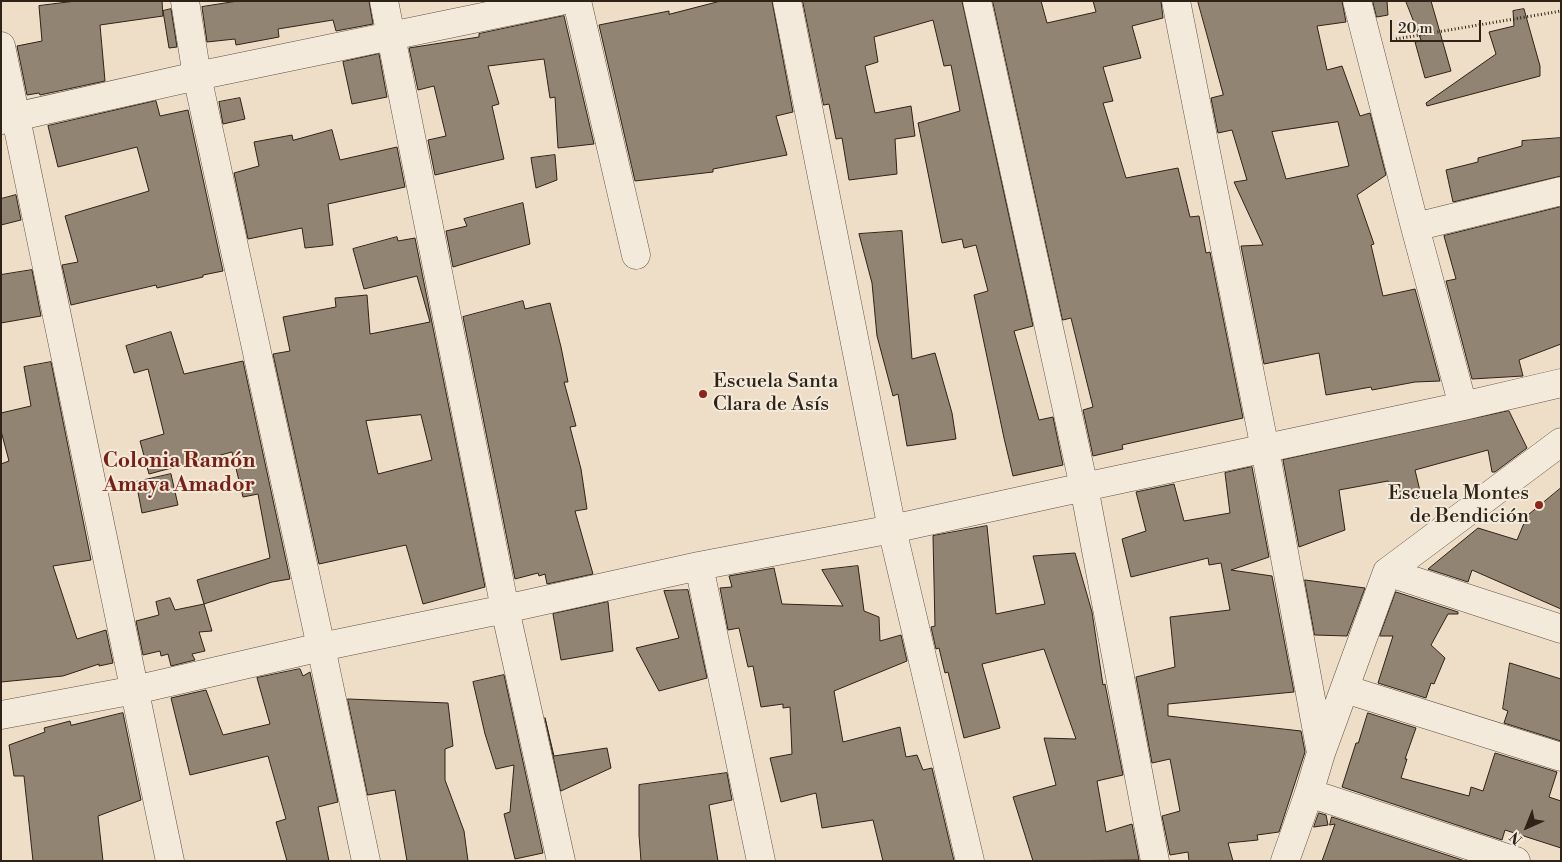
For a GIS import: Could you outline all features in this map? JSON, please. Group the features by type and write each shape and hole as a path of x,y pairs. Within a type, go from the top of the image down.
{"street":[{"path":"185,1 197,76 366,861"},
{"path":"384,1 506,609 562,861"},
{"path":"8,119 197,76 560,1"},
{"path":"577,1 636,255"},
{"path":"787,1 892,529 970,861"},
{"path":"977,1 1084,487 1156,861"},
{"path":"1176,1 1265,449 1321,753"},
{"path":"1357,1 1463,406"},
{"path":"1,46 8,119 135,690 170,861"},
{"path":"1415,227 1561,191"},
{"path":"1,715 135,690 321,647 506,609 699,566 892,529 1463,406 1561,383"},
{"path":"1285,861 1321,753 1387,572 1561,442"},
{"path":"699,566 761,861"},
{"path":"1387,572 1561,629"},
{"path":"1345,689 1561,757"},
{"path":"1309,792 1516,861"}],"path":[{"path":"1368,44 1561,12"}],"building":[{"path":"76,1 162,1 163,16 100,25 105,81 40,95 39,93 27,95 17,46 42,41 39,6"},
{"path":"238,1 369,1 373,24 336,31 333,20 278,29 279,37 236,45 235,39 207,42 202,7"},
{"path":"721,1 772,1 793,112 776,116 787,155 713,169 713,172 635,181 599,25 669,11 669,14"},
{"path":"803,1 962,1 1033,326 1014,331 1039,420 1053,417 1063,465 1013,476 974,295 988,291 976,245 964,248 962,239 942,243 918,123 960,111 951,65 944,66 933,20 874,37 878,62 865,66 875,113 911,106 915,136 895,139 897,174 849,180 842,138 836,139 829,104 824,105"},
{"path":"993,1 1041,1 1047,23 1096,12 1093,1 1161,1 1163,18 1132,26 1141,58 1103,67 1113,101 1103,103 1126,178 1178,168 1190,217 1199,216 1206,253 1210,252 1243,418 1122,445 1123,449 1093,456 1083,410 1093,407 1071,318 1063,320"},
{"path":"1198,1 1342,1 1346,22 1317,26 1327,70 1342,66 1360,116 1370,113 1386,175 1357,195 1374,244 1371,245 1383,296 1415,289 1440,381 1415,382 1372,390 1371,387 1326,395 1319,353 1264,364 1241,246 1263,245 1234,182 1247,180 1232,130 1218,133 1211,98 1223,95","holes":["1338,122 1349,166 1286,179 1272,132"]},
{"path":"1373,1 1387,1 1388,15 1377,17"},
{"path":"1406,1 1431,1 1451,71 1425,78 1415,42 1421,41"},
{"path":"171,9 177,47 169,48 163,11"},
{"path":"1524,9 1540,66 1540,76 1427,106 1426,103 1496,54 1489,32 1514,26 1513,11"},
{"path":"564,16 594,144 558,148 555,97 550,98 544,59 488,66 499,104 492,106 504,159 435,175 428,140 446,136 434,86 418,90 409,48 479,37 479,34"},
{"path":"379,54 387,97 352,104 343,62"},
{"path":"240,98 245,119 223,124 219,102"},
{"path":"156,101 160,116 188,110 223,271 157,288 156,285 71,305 62,265 78,262 65,216 149,191 137,147 58,167 48,126"},
{"path":"332,130 340,160 397,147 405,187 328,204 333,245 305,248 302,228 248,239 234,173 259,166 254,142 292,135 293,140"},
{"path":"1561,138 1561,176 1453,202 1446,170 1478,162 1478,158 1522,146 1522,141"},
{"path":"555,155 557,180 536,188 531,158"},
{"path":"16,195 21,220 1,225 1,199"},
{"path":"523,203 530,244 453,267 446,231 467,226 464,219"},
{"path":"1561,207 1561,344 1519,360 1523,376 1472,379 1446,281 1456,279 1444,236"},
{"path":"902,231 912,359 935,353 952,413 956,439 907,446 898,394 893,396 877,336 872,283 859,234"},
{"path":"397,237 398,241 415,238 485,587 423,604 406,545 319,564 273,354 290,351 283,317 336,307 335,298 367,295 370,334 430,322 417,276 364,289 353,249","holes":["421,415 432,460 378,474 366,421"]},
{"path":"32,270 41,316 1,323 1,275"},
{"path":"523,301 525,309 550,303 568,382 564,382 576,426 570,427 581,469 587,509 575,511 593,574 547,584 545,574 539,576 538,573 515,579 463,317"},
{"path":"171,332 184,374 243,361 290,579 272,582 204,604 197,580 270,558 258,494 243,497 232,452 149,474 140,441 164,434 148,369 134,373 126,346"},
{"path":"51,362 91,560 53,566 77,639 106,630 113,663 99,666 99,664 63,676 1,682 1,464 9,461 1,431 1,413 31,406 24,367"},
{"path":"1509,411 1527,448 1495,472 1492,472 1488,450 1415,470 1421,495 1392,500 1388,481 1339,490 1345,530 1299,547 1283,460"},
{"path":"1252,467 1269,557 1231,570 1272,576 1294,692 1168,704 1168,716 1301,731 1305,752 1279,832 1257,835 1258,840 1228,843 1233,861 1189,861 1188,852 1170,855 1162,816 1180,811 1170,759 1152,763 1136,677 1175,667 1170,617 1230,610 1221,563 1209,565 1208,558 1131,577 1122,539 1146,531 1136,492 1174,484 1184,521 1230,513 1225,473"},
{"path":"171,474 178,505 142,513 136,482"},
{"path":"1561,488 1561,609 1472,570 1468,582 1428,569 1478,528 1517,540 1527,516"},
{"path":"987,526 996,614 1045,604 1033,556 1075,553 1092,612 1103,685 1105,684 1123,775 1097,781 1106,832 1132,824 1139,860 1033,861 1013,797 1056,785 1044,738 1076,739 1044,649 982,664 1000,728 964,738 948,672 945,673 939,648 936,649 931,627 935,626 933,536"},
{"path":"858,566 864,611 879,617 880,641 901,635 907,661 834,691 843,742 900,727 906,757 917,755 923,770 932,768 954,861 883,861 873,820 822,828 816,793 781,802 770,758 792,754 790,707 783,708 783,704 761,707 753,666 748,667 739,628 728,630 720,588 732,587 729,576 774,568 782,604 843,606 822,570"},
{"path":"1305,580 1365,588 1347,636 1315,635"},
{"path":"688,590 707,678 659,691 636,648 679,638 664,591"},
{"path":"1396,592 1458,612 1458,614 1448,614 1431,645 1445,658 1434,684 1431,683 1426,698 1378,683 1393,636 1380,636"},
{"path":"170,598 175,610 204,604 212,631 199,632 205,651 192,654 195,660 171,666 168,654 161,656 160,651 143,655 136,621 159,615 156,602"},
{"path":"608,602 613,651 561,660 553,614"},
{"path":"1510,663 1561,679 1561,741 1504,723 1508,711 1503,709"},
{"path":"300,669 303,676 310,672 338,802 318,807 329,861 287,861 276,822 286,819 268,756 190,775 171,698 206,690 223,735 270,724 257,678"},
{"path":"504,675 543,853 515,859 504,814 510,812 514,765 496,769 485,734 473,682"},
{"path":"348,699 448,703 453,746 445,749 445,780 464,831 468,861 407,861 395,790 368,795"},
{"path":"123,713 141,800 98,816 103,861 33,861 24,776 14,776 9,745 45,732 44,728 70,721 71,725"},
{"path":"1368,713 1416,728 1405,759 1407,759 1401,778 1469,796 1471,787 1483,791 1495,753 1557,772 1549,797 1561,801 1561,848 1505,830 1502,840 1342,787"},
{"path":"545,718 554,756 607,748 611,768 561,791"},
{"path":"727,773 732,800 709,805 718,861 641,861 639,785"},
{"path":"1319,813 1326,815 1328,825 1314,827"},
{"path":"1332,817 1465,861 1322,861 1335,824 1330,825"}],"place":[{"name":"Escuela Santa Clara de Asís","path":"703,394"},
{"name":"Escuela Montes de Bendición","path":"1539,505"}],"district":[{"name":"Colonia Ramón Amaya Amador","path":"179,474"}]}
